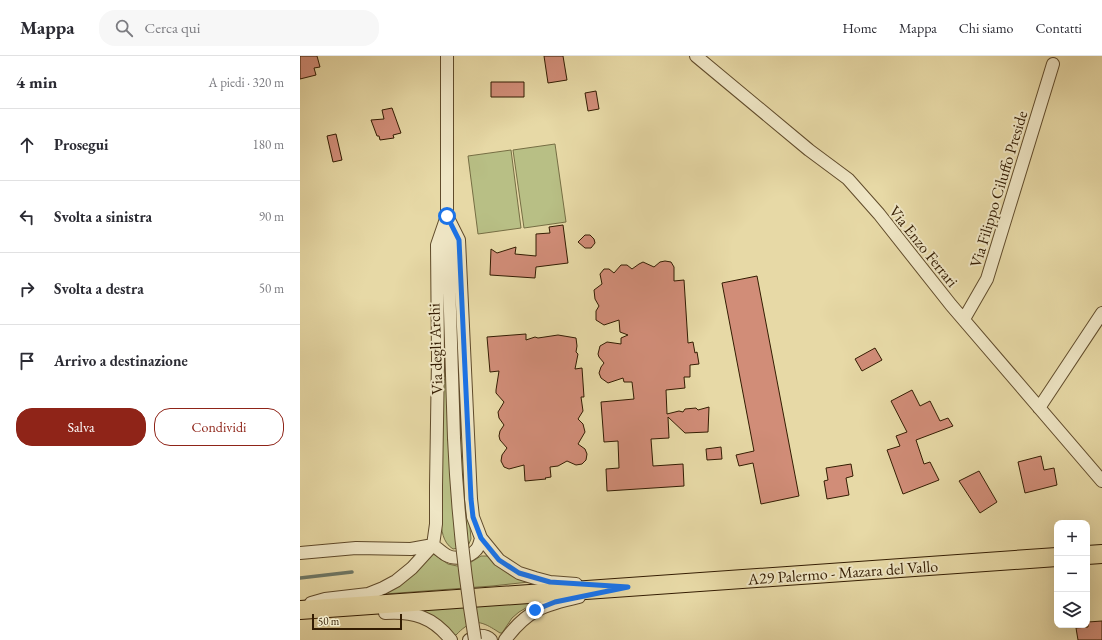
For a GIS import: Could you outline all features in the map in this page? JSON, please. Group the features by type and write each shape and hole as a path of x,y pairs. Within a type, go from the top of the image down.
{"main road":[{"path":"1090,555 1102,554"},
{"name":"A29 Palermo - Mazara del Vallo","path":"300,610 1054,557"}],"street":[{"name":"Via degli Archi","path":"447,56 447,216 454,438 457,492 465,575 475,640"},
{"name":"Via Enzo Ferrari","path":"696,56 809,150 848,179 879,214 964,319 1102,482"},
{"name":"Via Filippo Ciluffo Preside","path":"964,319 988,279 1053,64"},
{"path":"447,216 459,240 471,499 473,517 481,538 499,560 519,573 550,582 628,587"},
{"path":"300,605 325,599 368,594 382,588 396,581 412,568 432,545 436,524 438,359 437,245 447,216"},
{"path":"1039,408 1102,313"},
{"path":"300,553 356,548 411,549 432,545 452,558 460,558 471,554 477,549 481,538"},
{"path":"505,640 515,626 535,610 555,602 628,587"},
{"path":"300,614 326,616 401,612 416,614 428,619 445,632 451,640"},
{"path":"469,640 479,636 488,637 491,640"}],"green space":[{"path":"555,144 566,222 524,228 513,150"},
{"path":"511,150 521,228 478,234 468,156"},
{"path":"462,355 466,485 471,539 468,546 453,549 449,546 445,539 440,518 441,358"},
{"path":"432,553 448,564 457,566 468,564 481,556 489,556 529,582 492,586 383,593"},
{"path":"536,602 512,618 502,633 483,624 474,623 469,624 456,635 414,607"}],"building":[{"path":"300,56 317,56 320,67 314,68 316,75 300,79"},
{"path":"544,56 563,56 567,80 548,83"},
{"path":"491,82 524,82 524,97 491,97"},
{"path":"596,91 599,109 588,111 585,93"},
{"path":"392,108 401,133 393,135 394,138 380,140 371,120 384,119 382,110"},
{"path":"336,134 342,160 333,162 327,136"},
{"path":"563,225 568,263 536,267 535,278 490,275 491,249 497,253 516,247 515,254 536,256 536,234 550,233 549,227"},
{"path":"585,235 590,235 594,239 595,243 591,248 585,248 578,242"},
{"path":"643,262 654,267 660,262 671,262 674,267 674,281 684,280 688,343 693,342 695,353 697,352 699,364 690,365 690,377 684,377 685,388 666,390 667,414 679,411 683,412 685,409 696,408 698,410 709,407 708,432 685,433 668,417 669,438 651,439 653,466 683,464 684,486 607,491 606,469 619,468 618,441 604,442 601,402 634,399 632,382 624,382 623,378 608,383 601,378 599,373 604,363 598,354 600,346 607,342 621,344 621,338 628,335 620,332 619,320 604,325 596,320 596,311 599,306 595,299 594,290 602,284 600,274 604,269 609,269 614,273 621,265 627,265 632,269"},
{"path":"757,276 799,496 761,504 753,463 739,466 736,455 754,451 722,283"},
{"path":"526,334 526,340 535,337 538,338 558,335 576,338 576,352 578,354 575,369 582,368 584,397 581,397 583,411 578,419 583,424 585,432 578,444 585,449 587,454 586,460 582,464 576,465 567,461 558,466 550,467 551,477 545,478 546,479 525,481 524,465 509,469 504,467 501,461 502,455 507,448 500,440 499,436 504,425 499,418 498,412 504,402 496,393 499,371 490,372 487,337"},
{"path":"875,348 882,360 862,371 855,359"},
{"path":"912,390 920,406 930,401 940,421 948,418 953,426 916,440 924,464 930,462 939,480 903,494 887,450 900,446 896,436 907,432 891,401"},
{"path":"721,447 722,459 707,460 706,449"},
{"path":"1041,456 1044,470 1054,468 1057,485 1025,493 1018,462"},
{"path":"851,464 853,476 846,478 849,495 827,499 824,481 828,480 826,468"},
{"path":"979,471 997,502 980,513 959,481"},
{"path":"1102,621 1102,640 1078,640 1076,628 1090,628 1090,622"}],"waterway":[{"path":"300,578 352,572"}],"route":[{"path":"447,216 459,240 471,499 473,517 481,538 499,560 519,573 550,582 628,587 555,602 535,610"}]}
